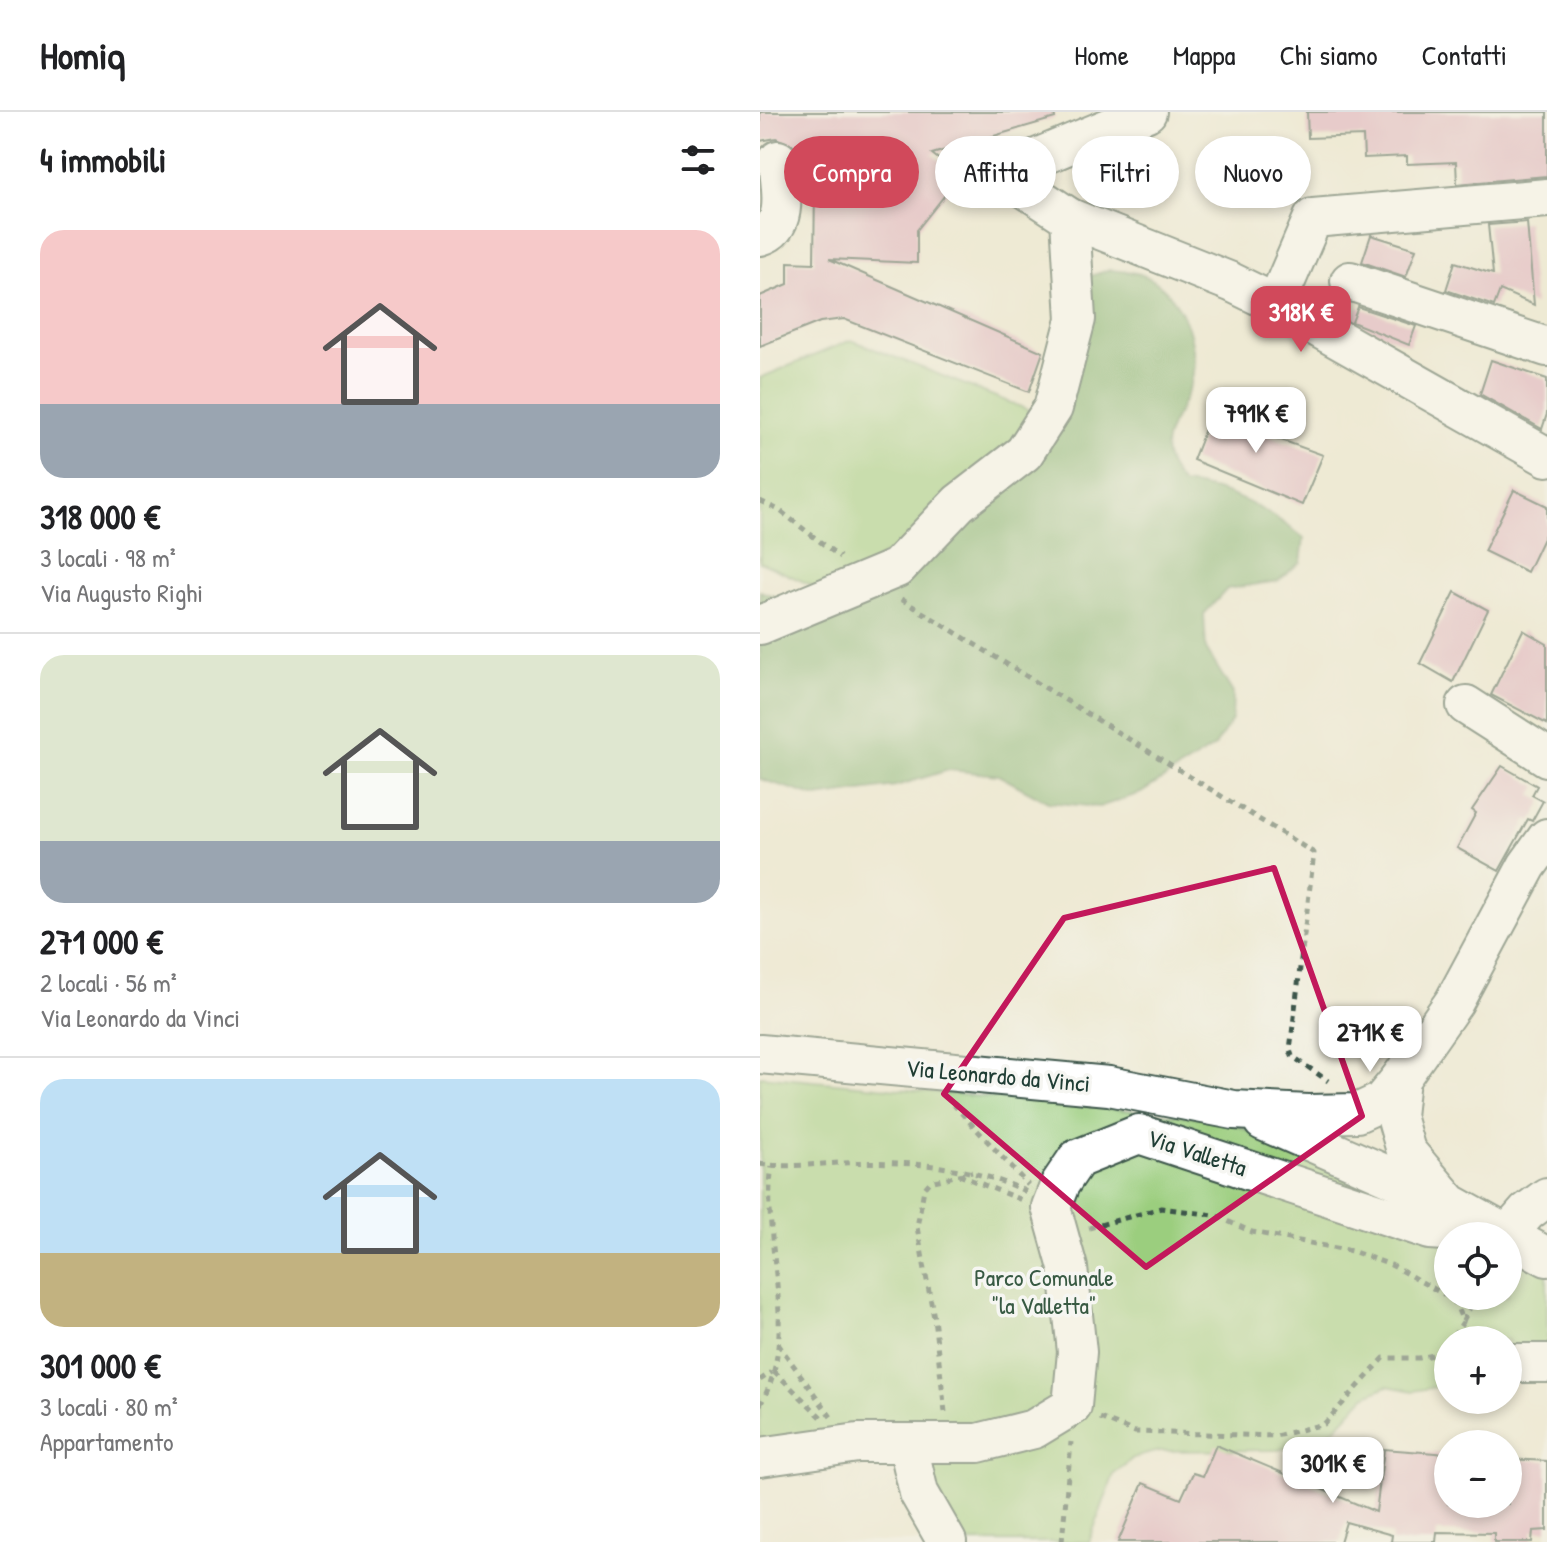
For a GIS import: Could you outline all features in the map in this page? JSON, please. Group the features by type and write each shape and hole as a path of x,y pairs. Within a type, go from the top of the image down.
{"street":[{"path":"1147,112 1008,170 1011,179 1070,218 1231,282 1276,304 1547,457"},
{"path":"760,236 769,233 782,215 778,160"},
{"path":"1276,304 1313,218 1547,198"},
{"path":"761,625 897,568 959,503 1024,453 1053,408 1076,319 1070,218"},
{"path":"1350,281 1547,347"},
{"path":"1466,705 1547,757"},
{"path":"1357,1113 1381,1102 1454,1002 1534,877 1547,838"},
{"name":"Via Leonardo da Vinci","path":"760,1054 1109,1086 1234,1110 1357,1113"},
{"path":"1400,1079 1396,1116 1406,1151 1450,1203"},
{"name":"Via Leonardo da Vinci","path":"1234,1110 1383,1171 1484,1222"},
{"name":"Via Valletta","path":"1042,1205 1077,1159 1139,1134 1434,1230"},
{"path":"1518,1222 1547,1197"},
{"path":"760,1457 858,1443 978,1443 1034,1429 1072,1406 1077,1352 1068,1268 1042,1205"},
{"path":"1522,1243 1547,1257"},
{"path":"1522,1363 1547,1363"},
{"path":"908,1445 919,1493 947,1542"}],"path":[{"path":"760,501 791,518 868,579 1314,853 1290,1050 1298,1061 1346,1092 1357,1113"},
{"path":"934,1071 931,1096 948,1099 1042,1205"},
{"path":"760,1164 865,1162 940,1166 972,1172 1042,1205"},
{"path":"764,1248 765,1184 772,1166"},
{"path":"950,1420 943,1408 934,1318 917,1227 924,1189 930,1182 972,1172"},
{"path":"959,1175 1042,1205"},
{"path":"1109,1222 1161,1208 1214,1215 1252,1232 1352,1251 1391,1265 1454,1300 1463,1322"},
{"path":"760,1405 773,1371 777,1343 769,1288"},
{"path":"1460,1326 1469,1310"},
{"path":"777,1343 821,1407 858,1443"},
{"path":"1062,1542 1068,1501 1072,1406 1135,1432 1276,1436 1324,1424 1384,1358 1434,1356"},
{"path":"760,1380 773,1371"},
{"path":"773,1371 810,1409 858,1443"}],"highlighted area":[{"path":"1274,868 1362,1116 1146,1267 944,1094 1064,918"}],"green space":[{"path":"1109,270 1136,273 1154,281 1177,304 1190,335 1194,368 1191,383 1165,444 1171,469 1182,484 1232,495 1276,518 1304,538 1301,562 1278,581 1227,589 1204,614 1206,649 1233,693 1232,720 1215,746 1141,793 1099,807 1048,802 998,775 949,770 896,786 817,797 760,779 760,591 814,611 1027,460 1083,278"},
{"path":"851,340 1034,412 992,482 865,568 815,587 760,562 760,378"},
{"name":"Parco Comunale \"la Valletta\"","path":"760,1076 1223,1119 1447,1222 1434,1222 1434,1310 1522,1310 1522,1258 1547,1271 1547,1360 1522,1356 1522,1326 1434,1326 1434,1387 1413,1391 1387,1386 1365,1396 1336,1428 1313,1441 1278,1450 1159,1451 1133,1458 1114,1474 1089,1542 957,1542 916,1430 760,1448"}],"building":[{"path":"760,112 1054,112 1055,118 994,136 935,136 935,153 932,154 935,156 935,207 917,230 917,263 829,259 1043,352 1029,392 844,319 820,322 760,346 760,296 788,284 788,262 814,263 815,208 919,208 919,136 784,136 784,141 776,138 760,141"},
{"path":"1307,112 1547,112 1547,176 1457,184 1456,162 1407,164 1407,156 1364,158 1363,136 1308,136"},
{"path":"1527,222 1534,305 1500,290 1494,306 1446,290 1455,262 1493,274 1488,225"},
{"path":"1371,235 1416,249 1406,277 1362,262"},
{"path":"1358,307 1416,326 1409,345 1352,322"},
{"path":"1491,360 1547,379 1547,414 1542,429 1480,394"},
{"path":"1218,396 1247,407 1240,425 1323,455 1302,505 1193,460"},
{"path":"1514,490 1547,506 1547,530 1527,572 1484,551"},
{"path":"1455,592 1488,610 1453,682 1420,663"},
{"path":"1523,630 1547,644 1547,724 1491,695"},
{"path":"1502,766 1537,786 1532,795 1543,801 1532,821 1528,819 1499,871 1457,848 1476,813 1472,810"},
{"path":"1216,1445 1376,1512 1384,1449 1434,1453 1434,1518 1522,1518 1522,1460 1547,1461 1547,1530 1533,1531 1532,1542 1494,1542 1494,1533 1437,1532 1436,1542 1391,1542 1392,1535 1346,1522 1340,1542 1118,1542 1143,1483 1181,1499 1193,1473 1203,1476"}]}
